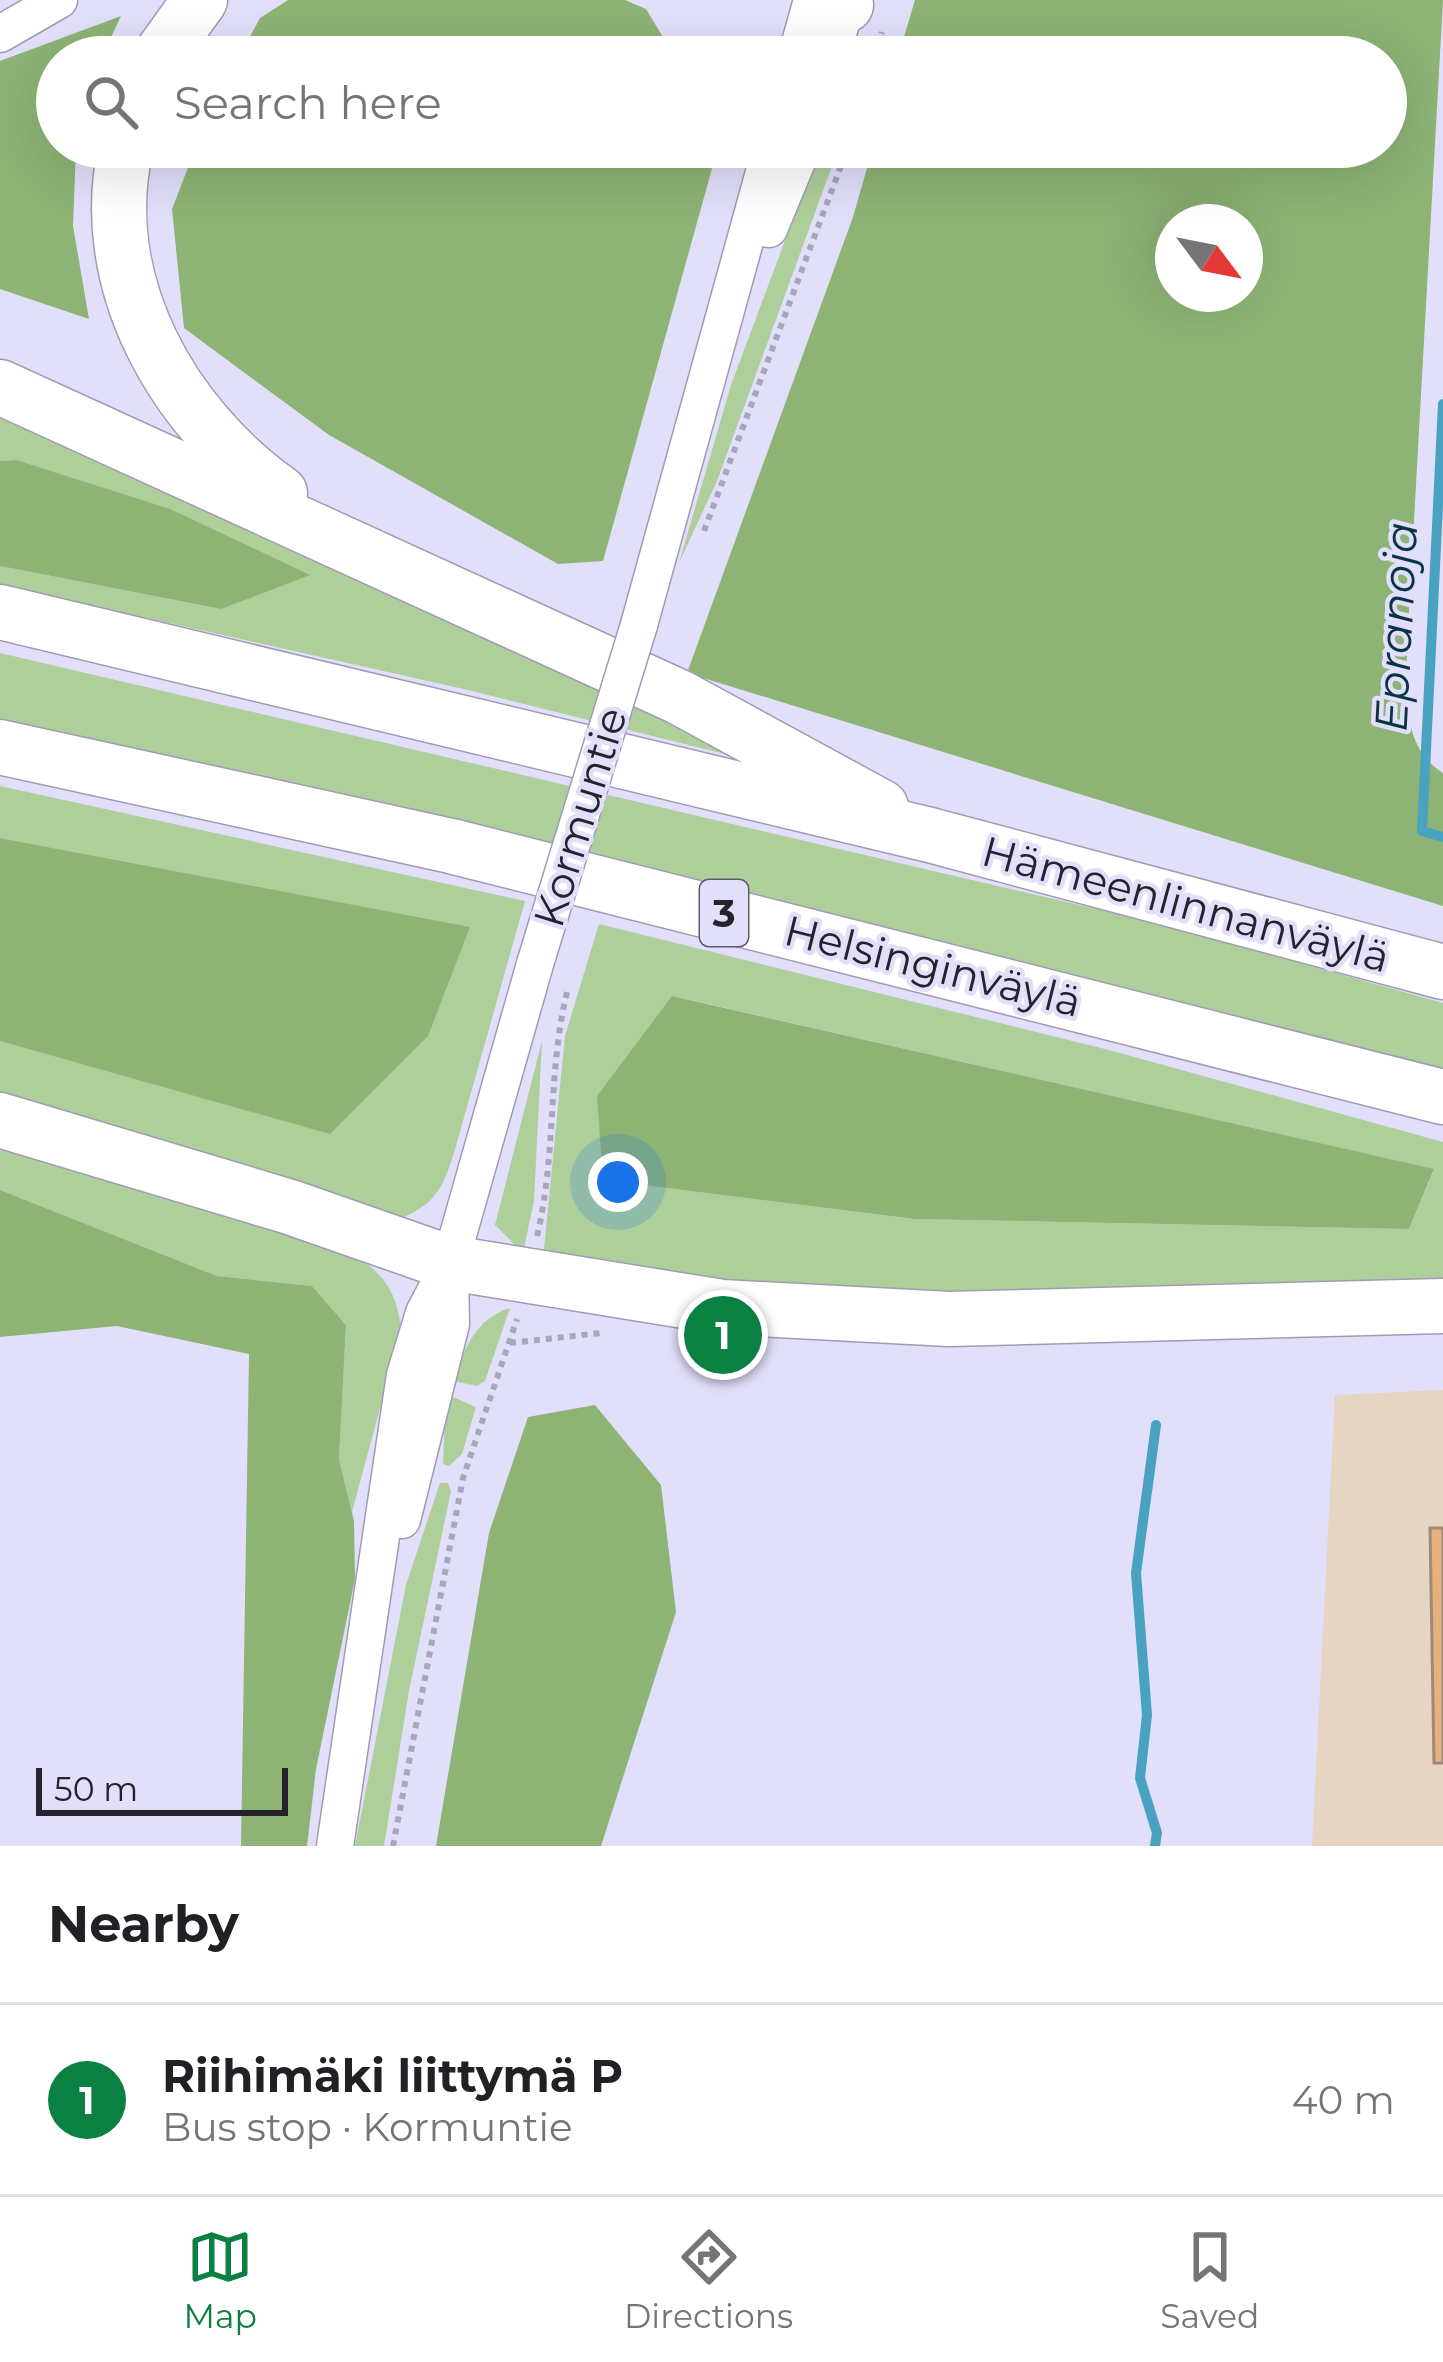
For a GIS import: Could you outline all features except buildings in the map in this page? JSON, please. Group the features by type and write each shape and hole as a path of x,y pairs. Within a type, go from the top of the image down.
{"highway":[{"path":"174,36 200,0"},
{"path":"121,168 122,260 143,328 176,388 215,438 265,483 364,554"},
{"path":"0,387 751,733 930,836"},
{"path":"0,612 930,836"},
{"name":"Helsinginväylä","path":"0,747 451,846 1443,1097"},
{"name":"Hämeenlinnanväylä","path":"930,836 1443,972"},
{"path":"0,1120 290,1207 450,1263 812,1316 949,1319 1443,1306"}],"street":[{"path":"0,34 59,0"},
{"path":"810,36 834,1"},
{"path":"833,36 834,1"},
{"name":"Kormuntie","path":"335,1846 378,1585 394,1550 452,1324 450,1263 712,372 765,168"},
{"name":"Kormuntie","path":"712,372 795,168"}],"path":[{"path":"696,549 841,168"},
{"path":"393,1846 426,1650 463,1478 528,1277 547,1197 556,1034 572,973"}],"shaded area":[{"path":"1443,1390 1443,1846 1312,1846 1335,1395"}],"green space":[{"path":"288,0 625,0 646,9 662,36 250,36 260,18"},
{"path":"915,0 1443,0 1407,681 1413,733 1429,762 1443,773 1443,906 687,673 867,168 1407,168 1407,36 904,36"},
{"path":"121,16 112,36 67,36"},
{"path":"36,48 36,168 75,168 73,226 89,319 0,289 0,61"},
{"path":"188,168 712,168 603,561 558,564 329,435 184,328 172,209"},
{"path":"812,168 831,168 717,481 679,563 731,385"},
{"path":"0,405 568,677 768,755 765,764 468,690 0,585 0,566 221,609 16,460 0,461"},
{"path":"16,460 170,509 310,575 221,609 0,566 0,461"},
{"path":"0,653 1165,925 1443,1003 1443,1072 0,723"},
{"path":"0,786 525,901 454,1153 433,1197 391,1222 0,1105 0,1041 330,1133 468,927 0,838"},
{"path":"0,838 470,927 428,1036 330,1134 0,1041"},
{"path":"599,924 1109,1050 1443,1142 1443,1291 821,1303 543,1259 565,1036","holes":["673,996 1434,1170 1409,1229 913,1219 604,1180"]},
{"path":"672,996 1434,1169 1409,1229 914,1219 603,1180 597,1096"},
{"path":"542,1041 534,1201 523,1253 495,1225"},
{"path":"0,1146 335,1244 382,1278 395,1300 401,1330 352,1512 339,1459 346,1325 312,1286 217,1276 0,1190"},
{"path":"0,1190 217,1276 312,1286 346,1325 339,1459 354,1521 355,1579 316,1769 307,1846 241,1846 249,1354 117,1326 0,1337"},
{"path":"510,1308 485,1381 477,1386 454,1381 480,1327"},
{"path":"446,1394 476,1407 462,1454 449,1466 443,1464"},
{"path":"595,1405 661,1485 676,1612 601,1846 436,1846 489,1533 528,1417"},
{"path":"440,1483 448,1483 451,1491 409,1691 384,1846 355,1846 406,1585"}],"waterway":[{"name":"Epranoja","path":"1443,404 1422,831 1443,837"},
{"path":"1155,1846 1157,1833 1140,1778 1147,1715 1136,1573 1156,1425"}],"place":[{"name":"Riihimäki liittymä P","path":"723,1335"}]}
